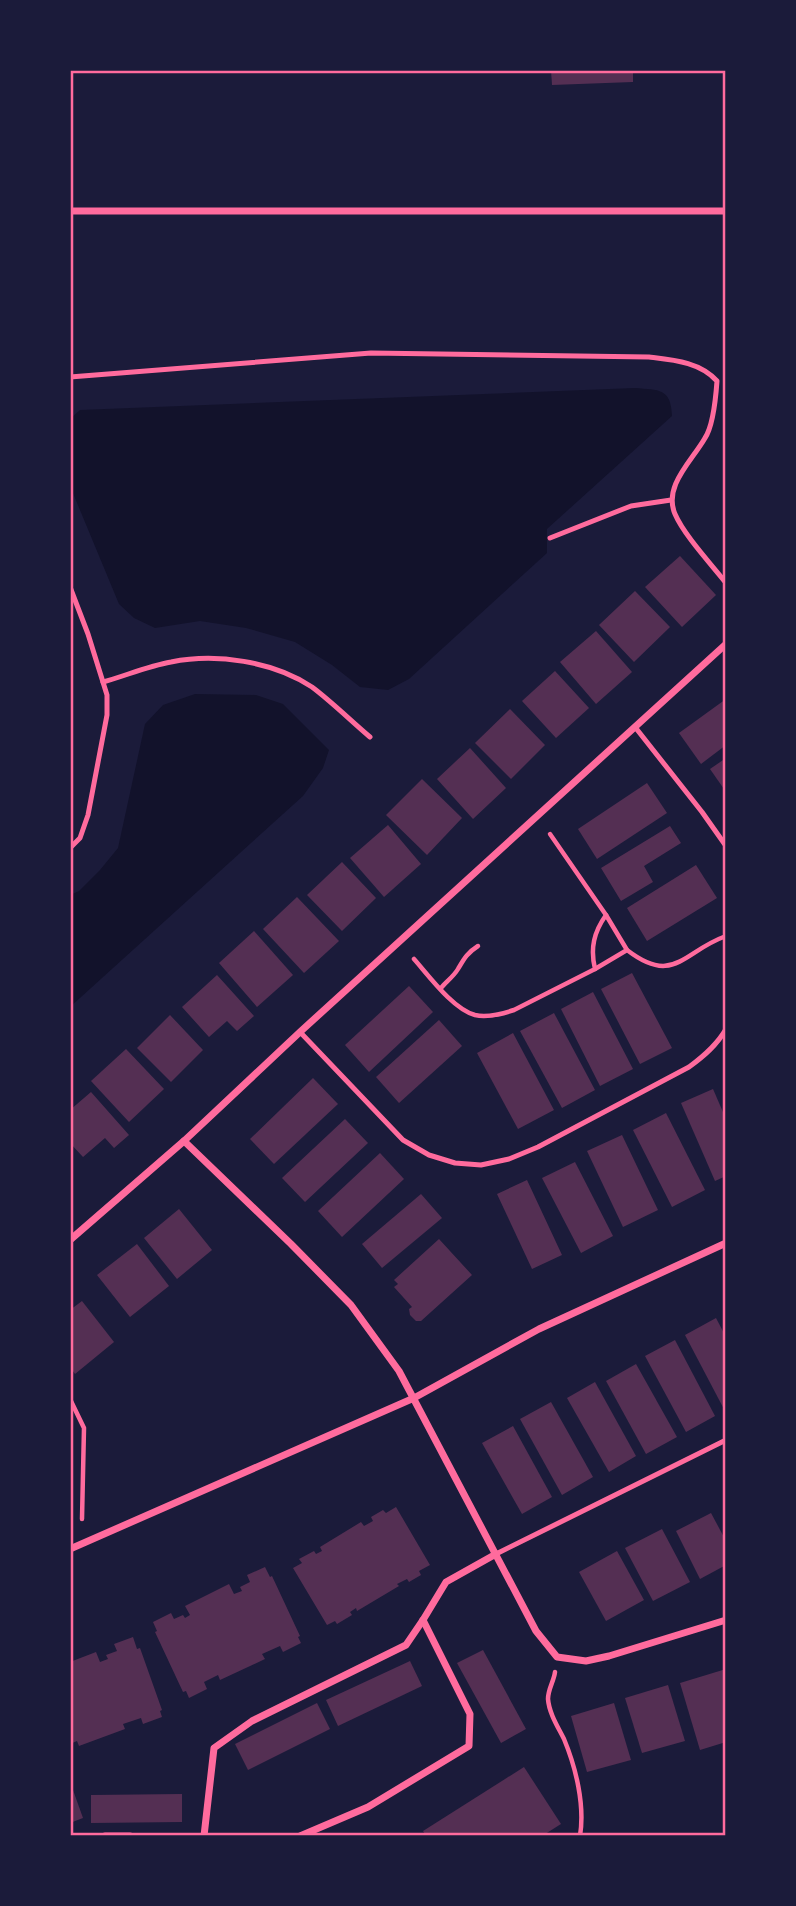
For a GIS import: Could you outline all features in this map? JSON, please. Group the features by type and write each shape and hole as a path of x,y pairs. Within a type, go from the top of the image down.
{"street":[{"path":"70,211 726,211"},
{"path":"70,1240 184,1141 726,643"},
{"path":"184,1141 351,1305 399,1371 536,1630 557,1657 586,1661 726,1620"},
{"path":"70,1549 414,1398 538,1329 726,1243"},
{"path":"204,1836 214,1748 252,1721 406,1644 446,1582 496,1554"},
{"path":"300,1836 368,1807 469,1746 470,1714 423,1620"},
{"path":"105,1836 130,1836"}],"lane":[{"path":"70,376 371,353 649,357 681,361 709,372 717,381 716,398 707,437 695,451 676,483 671,499 680,524 726,583"},
{"path":"550,538 631,506 671,499"},
{"path":"70,587 107,695 107,715 88,816 80,838 70,848"},
{"path":"103,682 169,662 229,659 254,664 290,675 312,688 370,737"},
{"path":"635,727 726,846"},
{"path":"300,1032 403,1140 438,1158 455,1163 481,1165 509,1159 538,1147 689,1066 706,1054 726,1029"},
{"path":"496,1554 726,1440"}],"path":[{"path":"550,834 628,950 643,962 660,967 677,964 710,942 726,936"},
{"path":"595,969 592,954 594,939 598,926 606,915"},
{"path":"441,988 457,971 468,953 478,946"},
{"path":"414,959 455,1003 466,1011 477,1015 500,1015 628,950"},
{"path":"70,1399 84,1427 82,1519"},
{"path":"555,1678 548,1699 576,1778 582,1822 580,1836"}],"shaded area":[{"path":"635,388 657,390 666,395 672,416 547,529 547,553 409,679 388,690 360,687 332,665 295,642 246,628 200,621 155,628 134,618 119,604 70,486 70,419 80,410"},
{"path":"195,694 256,695 283,704 329,750 323,768 303,796 70,1007 70,895 79,891 118,848 145,724 163,705"}],"building":[{"path":"551,70 633,70 633,82 552,85"},
{"path":"680,556 716,595 682,627 645,587"},
{"path":"635,591 670,627 634,662 599,625"},
{"path":"596,631 632,672 596,704 560,662"},
{"path":"555,671 589,708 556,738 522,701"},
{"path":"726,699 726,745 701,764 679,733"},
{"path":"510,709 545,745 511,779 475,743"},
{"path":"470,748 506,788 473,819 437,779"},
{"path":"726,758 726,792 710,769"},
{"path":"422,779 462,818 427,855 386,815"},
{"path":"647,783 667,813 597,859 578,829"},
{"path":"388,825 421,864 384,897 350,858"},
{"path":"670,826 681,843 644,866 653,882 621,901 601,868"},
{"path":"342,862 376,898 342,931 307,895"},
{"path":"696,865 717,898 647,941 627,908"},
{"path":"297,897 339,941 304,973 263,929"},
{"path":"254,931 293,975 257,1007 219,963"},
{"path":"632,973 672,1048 640,1064 601,989"},
{"path":"217,975 254,1016 237,1031 227,1021 209,1037 182,1007"},
{"path":"409,986 433,1012 369,1072 345,1045"},
{"path":"593,992 633,1069 600,1086 561,1009"},
{"path":"554,1013 595,1090 562,1108 520,1031"},
{"path":"170,1015 203,1050 171,1082 137,1048"},
{"path":"439,1020 462,1046 399,1103 376,1077"},
{"path":"513,1033 554,1110 518,1129 477,1053"},
{"path":"126,1049 164,1089 129,1122 91,1081"},
{"path":"313,1078 338,1104 274,1164 250,1139"},
{"path":"713,1089 726,1119 726,1176 715,1181 681,1103"},
{"path":"91,1092 129,1135 114,1148 105,1138 83,1157 70,1143 70,1110"},
{"path":"666,1113 705,1190 672,1207 633,1130"},
{"path":"345,1119 368,1143 305,1202 282,1178"},
{"path":"622,1135 658,1210 623,1227 587,1151"},
{"path":"380,1153 404,1179 342,1237 318,1211"},
{"path":"575,1162 613,1236 581,1253 542,1178"},
{"path":"527,1180 562,1255 532,1269 497,1194"},
{"path":"421,1194 442,1218 382,1268 362,1244"},
{"path":"179,1209 212,1250 177,1279 144,1238"},
{"path":"439,1239 472,1275 421,1321 416,1321 410,1315 409,1309 412,1307 394,1287 398,1284 394,1280"},
{"path":"137,1244 169,1286 130,1317 97,1275"},
{"path":"82,1301 114,1342 75,1374 70,1367 70,1310"},
{"path":"716,1318 726,1337 726,1413 685,1335"},
{"path":"675,1340 715,1416 686,1432 645,1356"},
{"path":"636,1364 677,1437 646,1454 606,1381"},
{"path":"595,1382 636,1456 609,1472 567,1398"},
{"path":"551,1402 593,1477 562,1495 520,1419"},
{"path":"513,1426 552,1497 522,1514 482,1443"},
{"path":"396,1507 430,1565 419,1571 421,1575 409,1582 407,1579 397,1584 399,1586 357,1611 356,1608 350,1612 352,1615 337,1624 335,1621 327,1625 293,1568 302,1563 299,1559 314,1551 316,1554 322,1551 320,1547 361,1522 364,1526 373,1521 371,1517"},
{"path":"711,1513 726,1541 726,1565 700,1579 676,1531"},
{"path":"662,1529 690,1582 653,1601 625,1548"},
{"path":"617,1551 644,1600 606,1621 579,1572"},
{"path":"265,1567 270,1577 272,1576 301,1643 283,1652 280,1646 262,1654 265,1659 220,1680 218,1675 204,1682 207,1689 189,1698 186,1691 183,1692 155,1632 157,1631 153,1622 171,1613 174,1619 183,1615 185,1618 190,1615 185,1606 229,1584 234,1594 242,1591 240,1587 250,1582 247,1575"},
{"path":"133,1637 137,1649 140,1648 162,1710 162,1717 143,1724 141,1718 123,1724 125,1729 79,1746 77,1741 70,1744 70,1662 96,1652 100,1662 108,1659 106,1655 117,1651 114,1644"},
{"path":"483,1650 526,1729 501,1743 457,1663"},
{"path":"410,1661 422,1686 338,1726 326,1700"},
{"path":"726,1669 726,1742 700,1750 680,1683"},
{"path":"668,1685 685,1741 642,1753 625,1698"},
{"path":"317,1703 330,1729 248,1770 235,1744"},
{"path":"614,1703 631,1760 587,1772 571,1716"},
{"path":"524,1767 561,1824 542,1836 426,1836 423,1831"},
{"path":"73,1790 83,1818 70,1823 70,1791"},
{"path":"182,1794 182,1822 91,1823 91,1795"}]}
